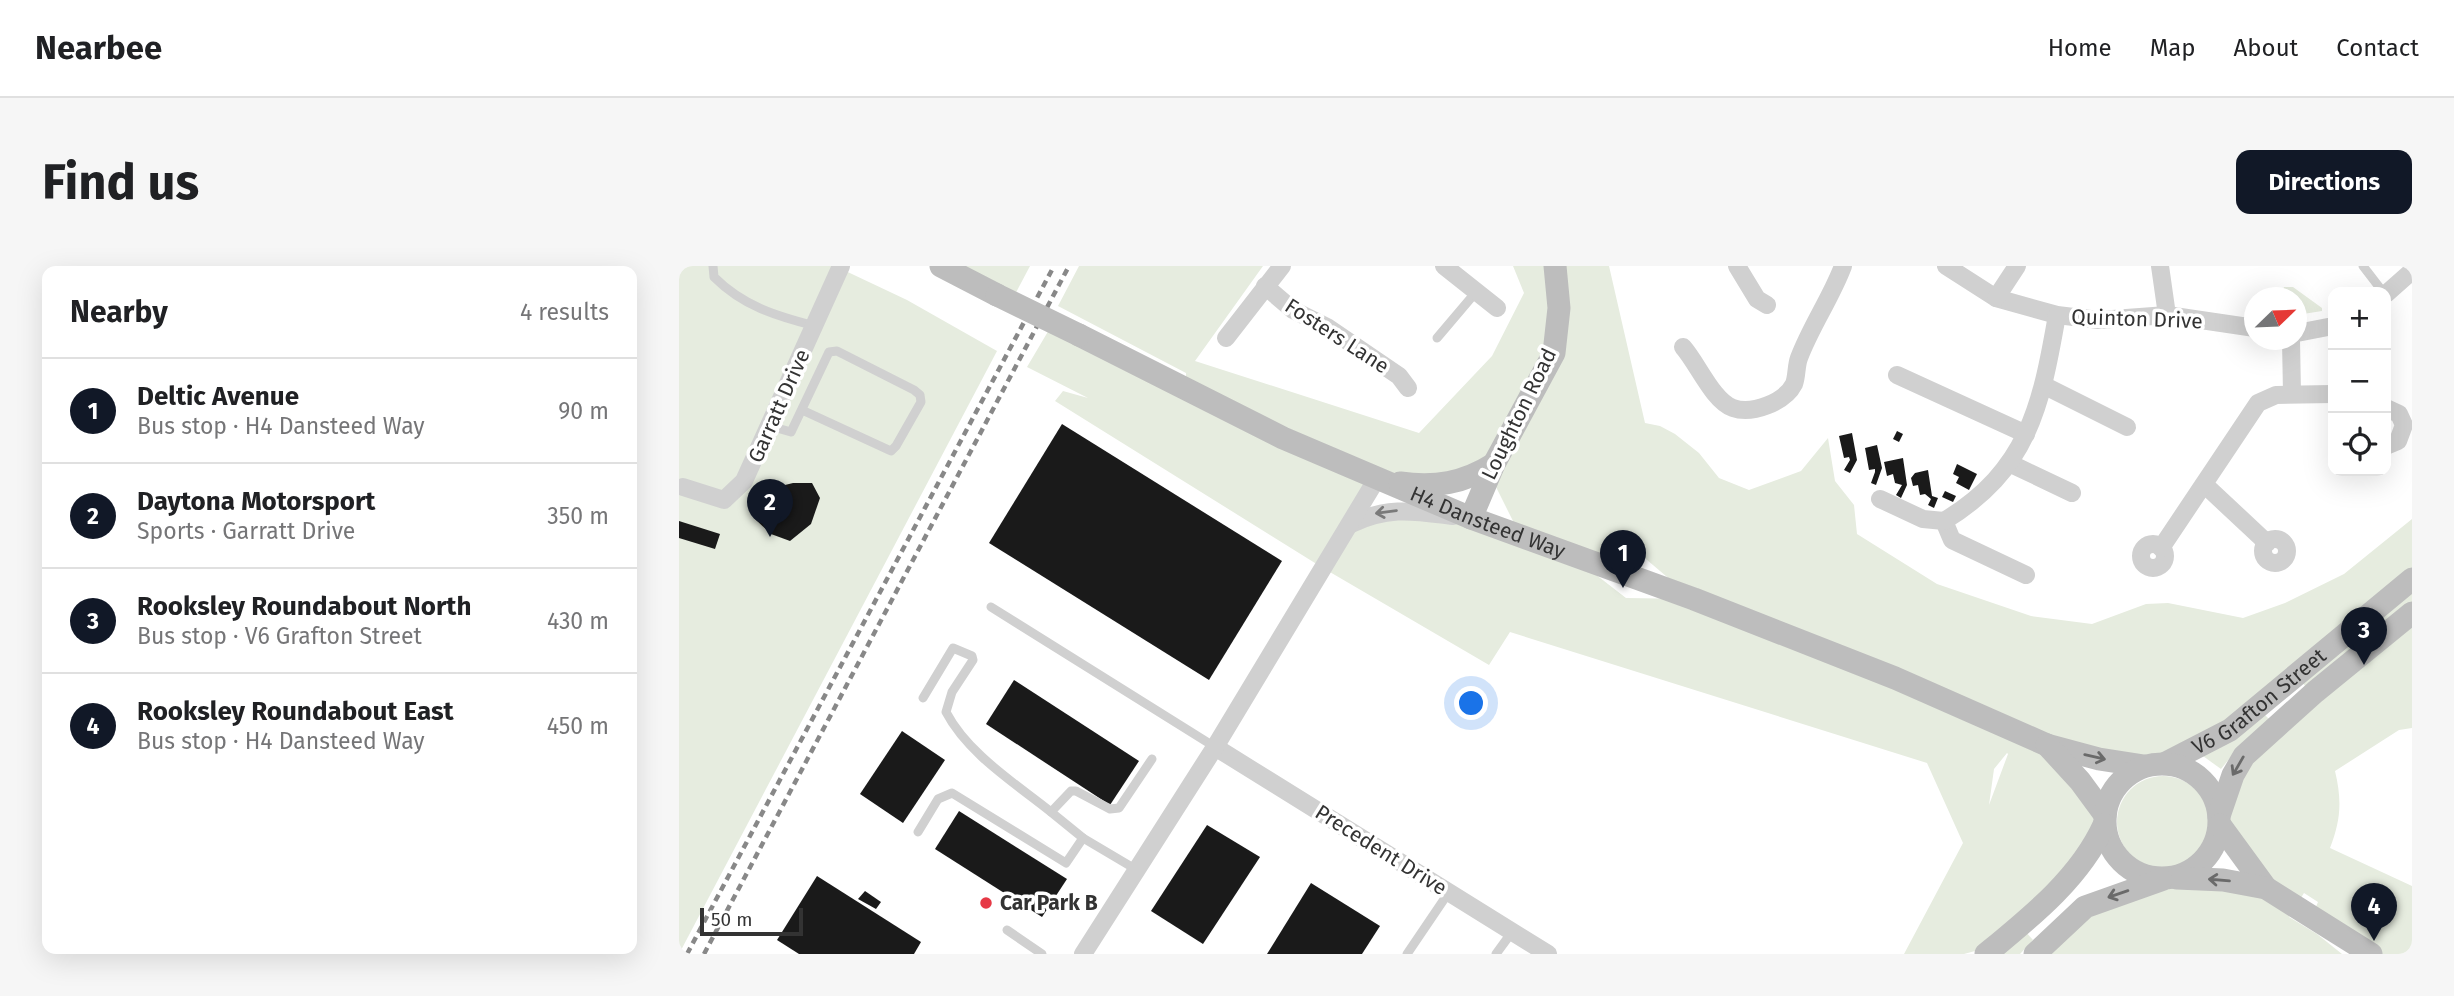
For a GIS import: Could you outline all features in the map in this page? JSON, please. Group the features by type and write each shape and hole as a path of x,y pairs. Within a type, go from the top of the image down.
{"street":[{"name":"Garratt Drive","path":"683,487 724,500 744,481 841,266"},
{"name":"H4 Dansteed Way","path":"941,266 1283,438 1376,480 1895,678 2045,744 2099,759 2155,764"},
{"name":"Fosters Lane","path":"1226,338 1282,266"},
{"path":"1444,266 1497,308"},
{"name":"Loughton Road","path":"1471,518 1494,464 1554,353 1559,308 1555,266"},
{"path":"1737,266 1757,299 1767,305"},
{"path":"1683,347 1697,363 1711,391 1733,408 1756,408 1778,401 1794,385 1798,359 1843,266"},
{"name":"Quinton Drive","path":"1946,266 1996,298 2057,316 2099,320 2167,315 2244,326"},
{"path":"1996,298 2017,266"},
{"path":"2160,266 2167,315"},
{"path":"2391,288 2412,271"},
{"name":"Fosters Lane","path":"1265,286 1293,310 1327,327 1399,376 1408,388"},
{"path":"1880,499 1923,519 1944,521 1984,494 2009,464 2026,434 2045,386 2057,316"},
{"path":"2307,331 2328,327"},
{"path":"2291,350 2292,394"},
{"path":"1897,375 2026,434"},
{"path":"2045,386 2127,427"},
{"path":"2161,548 2258,403 2276,395 2328,394"},
{"path":"2391,410 2399,414 2404,425 2398,441 2391,444"},
{"path":"1083,954 1215,747 1376,480 1419,485 1446,484 1472,477 1494,464"},
{"path":"2009,464 2072,493"},
{"path":"2205,485 2267,543"},
{"path":"1351,524 1375,513 1400,510 1471,518"},
{"path":"1944,521 1952,540 2026,575"},
{"name":"V6 Grafton Street","path":"2155,764 2230,730 2412,579"},
{"name":"V6 Grafton Street","path":"2220,821 2232,775 2244,756 2274,726 2412,613"},
{"name":"H4 Dansteed Way","path":"2045,744 2080,781 2104,820"},
{"name":"Precedent Drive","path":"1215,747 1548,954"},
{"path":"1986,954 2083,863 2104,820 2112,791 2129,773 2155,764 2179,766 2201,778 2211,791 2220,821 2273,892"},
{"path":"2104,820 2110,845 2123,863 2138,873 2168,878 2223,880 2273,892 2371,954"},
{"path":"2039,950 2074,915 2109,896 2193,870 2207,857 2214,845 2220,821"}],"lane":[{"path":"713,266 714,277 732,295 768,314 815,326"},
{"path":"2363,266 2379,287"},
{"path":"1437,338 1476,292"},
{"path":"770,426 791,432 829,352 837,351 913,390 920,395 921,402 891,451 802,410"},
{"path":"991,607 1215,747"},
{"path":"923,698 953,648 972,656 973,660 952,692 946,712 955,730 1083,838 1137,870"},
{"path":"1051,812 1071,791 1110,808 1119,808 1151,759"},
{"path":"918,832 938,799 952,793 1066,863 1083,838"},
{"path":"1407,954 1449,892"},
{"path":"1007,930 1042,954"},
{"path":"1496,954 1512,932"}],"shaded area":[{"path":"679,266 835,266 907,300 997,351 679,954"},
{"path":"941,266 1030,266 1011,302"},
{"path":"1079,266 1263,266 1195,361 1419,433 1492,356 1524,293 1513,266 1609,266 1645,423 1660,426 1675,434 1699,453 1719,478 1749,490 1801,471 1828,438 1835,481 1854,505 1857,534 1937,584 2031,616 2092,624 2146,604 2168,603 2243,618 2285,603 2344,574 2412,519 2412,579 2330,647 2166,763 2154,764 2048,745 2104,825 1997,945 1964,954 1904,954 1963,843 1927,763 1510,632 1489,665 1323,568 1055,401 1063,391 1088,398 1027,367 1053,323 1376,480 1352,522 1400,510 1520,535 1483,461 1425,482 1373,469 1186,379 1186,373 1058,306","holes":["1568,553 1640,554 1693,599 1626,598","2008,754 1989,805 1994,769"]},
{"path":"2307,297 2322,308 2322,311 2307,313"},
{"path":"2412,587 2412,603 2306,687 2301,681"},
{"path":"2412,624 2412,728 2399,730 2335,771 2339,810 2330,848 2412,886 2412,954 2371,954 2312,916 2318,902 2304,893 2289,917 2342,954 2035,954 2074,915 2164,879 2265,888 2220,825 2233,775"},
{"path":"2264,714 2269,719 2242,743 2221,769 2203,756"},
{"path":"2163,776 2180,780 2195,790 2205,805 2209,822 2205,839 2195,854 2180,864 2163,868 2146,864 2131,854 2121,839 2117,822 2121,805 2131,790 2146,780"},
{"path":"2024,930 2033,940 2020,954 1998,954"}],"building":[{"path":"1062,424 1282,561 1209,680 989,543"},
{"path":"1897,431 1903,434 1899,442 1893,439"},
{"path":"1852,433 1857,460 1850,473 1844,470 1850,460 1849,457 1844,458 1839,436"},
{"path":"1877,445 1882,468 1876,485 1871,483 1875,469 1869,470 1865,448"},
{"path":"1903,458 1907,485 1901,498 1896,495 1902,485 1895,483 1893,474 1887,476 1884,462"},
{"path":"1957,464 1977,474 1969,490 1956,483 1959,477 1953,474"},
{"path":"1928,470 1932,496 1938,498 1934,508 1928,505 1931,499 1925,494 1920,495 1918,485 1913,486 1911,478 1915,473"},
{"path":"793,483 812,483 820,498 811,524 790,541 771,534 755,519 765,490"},
{"path":"1945,491 1956,496 1953,502 1942,497"},
{"path":"679,521 720,534 715,549 679,538"},
{"path":"1014,680 1139,761 1110,805 986,724"},
{"path":"902,731 945,760 903,823 860,794"},
{"path":"959,811 1067,879 1042,917 935,849"},
{"path":"1207,825 1260,857 1203,944 1151,911"},
{"path":"817,876 921,942 914,954 799,954 777,940"},
{"path":"1311,883 1380,926 1362,954 1267,954"},
{"path":"865,891 881,902 876,909 858,899"}],"railway":[{"path":"687,954 1054,266"},
{"path":"704,954 1069,266"}],"place":[{"name":"Daytona Motorsport","path":"770,537"},
{"name":"Deltic Avenue","path":"1623,588"},
{"name":"Rooksley Roundabout North","path":"2364,665"},
{"name":"Car Park B","path":"986,903"},
{"name":"Rooksley Roundabout East","path":"2374,941"}]}
